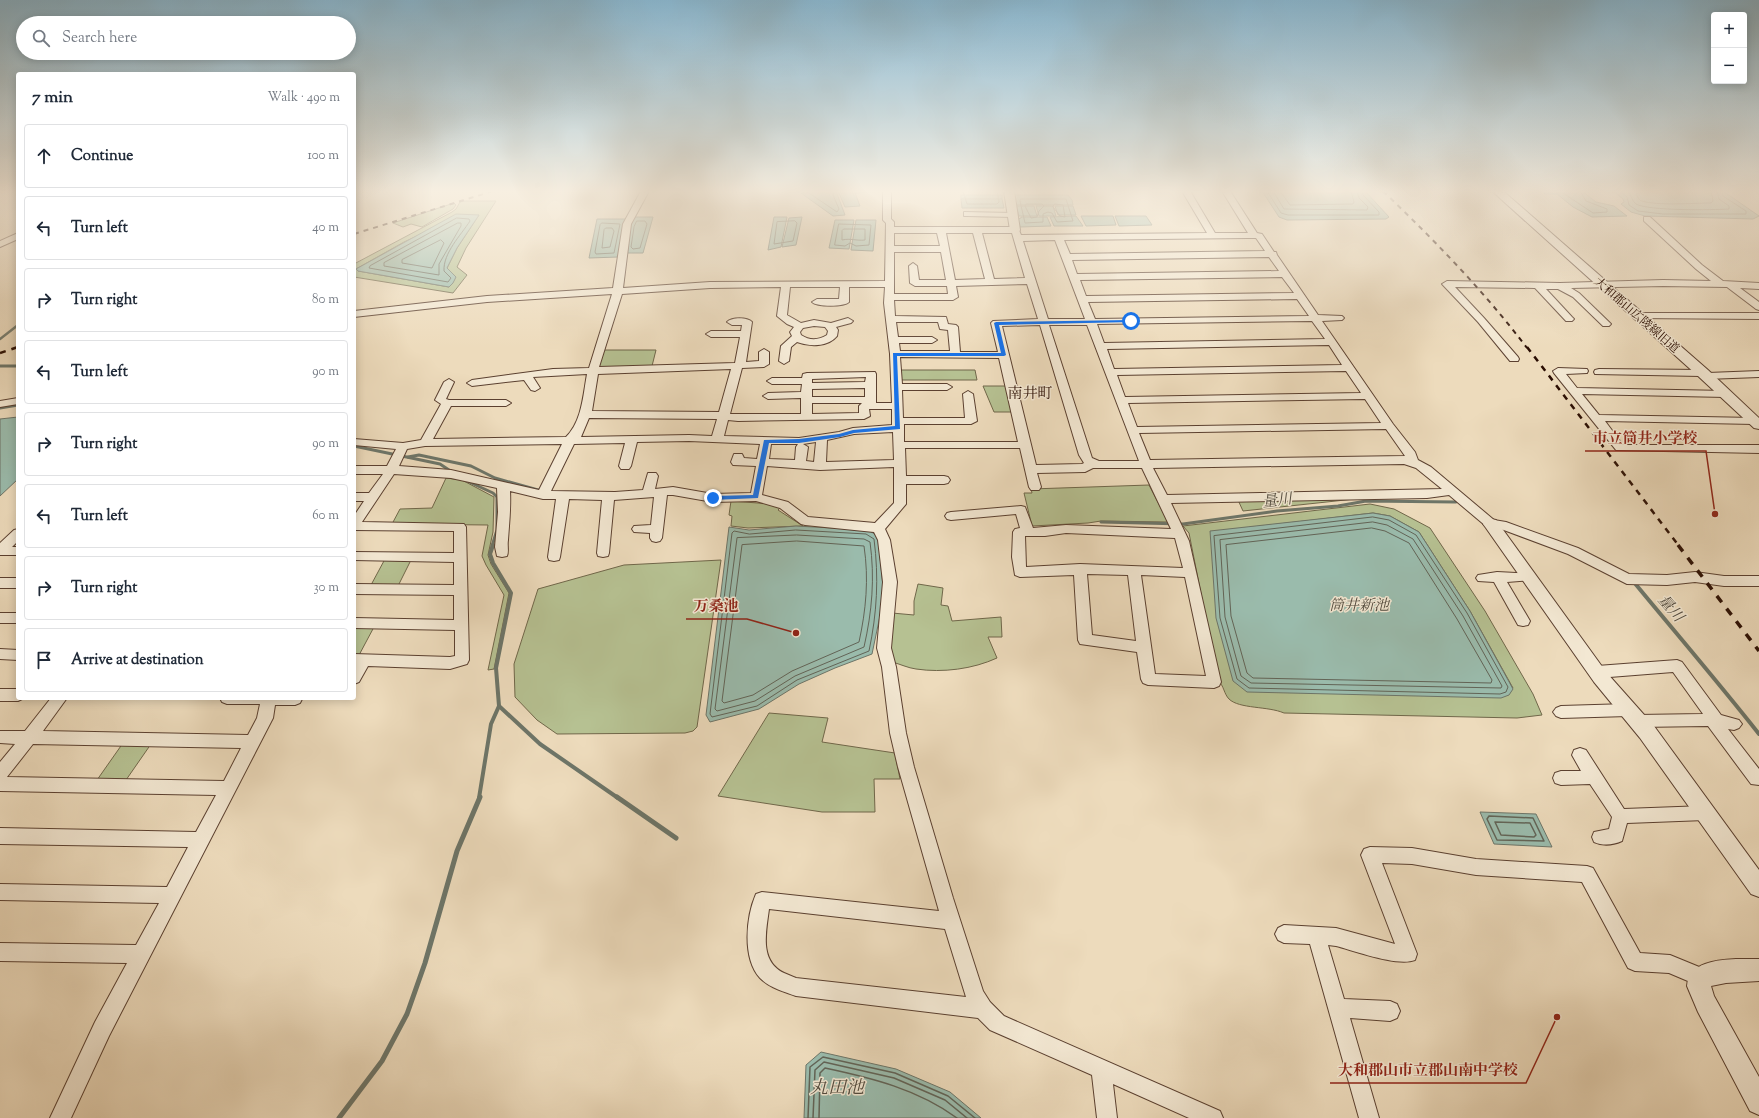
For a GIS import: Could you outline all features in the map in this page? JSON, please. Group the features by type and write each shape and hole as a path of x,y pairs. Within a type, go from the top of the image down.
{"street":[{"path":"543,495 569,441 576,434 585,414 593,370 617,290 624,243"},
{"path":"878,528 900,504 901,480 894,340 890,297 889,243"},
{"path":"890,297 954,297 943,243"},
{"path":"980,243 990,282"},
{"path":"1020,243 1085,455 1092,463 1105,466 1397,460 1412,462 1427,470 1491,524 1596,672 1647,732 1759,887"},
{"path":"1061,243 1146,465 1177,528 1191,573 1214,682 1148,679 1134,570"},
{"path":"1265,243 1388,426 1411,455 1412,462"},
{"name":"大和郡山広陵線旧道","path":"1556,243 1757,423"},
{"path":"1673,243 1699,267 1759,307"},
{"path":"889,249 944,249"},
{"path":"1066,257 1273,254"},
{"path":"914,266 915,283 1032,281"},
{"path":"1074,277 1286,274"},
{"path":"1514,359 1481,320 1447,284 1604,286 1663,283 1759,286"},
{"path":"786,284 782,316 790,322 800,326 814,323 830,326 848,321"},
{"path":"817,302 844,302 845,284"},
{"path":"356,314 475,299 617,290 685,288 710,285 890,284"},
{"path":"1538,286 1569,319"},
{"path":"1560,286 1576,296 1606,324"},
{"path":"1082,299 1300,296"},
{"path":"1638,316 1759,316"},
{"path":"1034,487 996,323 1339,318"},
{"path":"892,319 943,319 943,327 953,327 955,354"},
{"path":"717,440 736,369 747,346 745,334 747,322 732,322"},
{"path":"800,326 795,332 797,337 804,341 815,342 835,339 830,326"},
{"path":"710,334 745,334"},
{"path":"784,361 788,342 797,337"},
{"path":"894,340 932,340"},
{"path":"1100,346 1332,342"},
{"path":"472,383 534,374 593,370 698,368 764,364 764,352"},
{"path":"894,354 1004,355"},
{"path":"1110,372 1350,368"},
{"path":"1583,371 1558,370 1620,448 1759,449"},
{"path":"1599,372 1705,375 1759,374"},
{"path":"806,416 807,376 871,374 870,403"},
{"path":"527,376 535,388"},
{"path":"772,381 807,391 870,403 897,406"},
{"path":"449,382 440,400 447,403 506,403"},
{"path":"896,387 947,387"},
{"path":"768,396 807,391"},
{"path":"1575,391 1726,394"},
{"path":"356,442 403,448 425,443 632,439 689,438 717,440 799,441 898,424 971,421 968,394"},
{"path":"1121,400 1369,396"},
{"path":"0,404 16,401"},
{"path":"425,443 447,403"},
{"path":"585,414 723,415 738,418 864,416 864,406 870,403"},
{"path":"1597,418 1757,423"},
{"path":"1132,430 1388,426"},
{"path":"820,466 822,437"},
{"path":"625,466 632,439"},
{"path":"756,496 766,441"},
{"path":"899,445 1024,445"},
{"path":"800,464 802,447"},
{"path":"356,522 394,466 403,448"},
{"path":"738,457 737,462 762,462 820,466 900,463"},
{"path":"1030,469 1085,468 1092,463"},
{"path":"356,470 394,466 465,476 543,495 608,496 661,491 685,492 713,498 756,496 784,505 805,521 878,528"},
{"path":"648,492 652,476"},
{"path":"901,480 944,480"},
{"path":"502,553 500,545 504,527 505,496 503,486"},
{"path":"1163,499 1427,494 1444,493 1452,490"},
{"path":"638,529 656,533 661,491"},
{"path":"554,557 563,496"},
{"path":"603,553 608,496"},
{"path":"356,497 374,497"},
{"path":"951,516 1021,510 1028,532"},
{"path":"1491,524 1502,525 1573,551 1627,579 1667,580 1695,577 1724,581 1759,581"},
{"path":"356,525 460,527 462,625 462,660 450,663 358,661"},
{"path":"878,528 884,540 890,582 884,648 889,667 898,733 906,767 951,921 975,996 983,1009 997,1023 1212,1118"},
{"path":"1177,528 1073,529 1019,532 1018,557 1020,572 1080,569 1191,573"},
{"path":"0,551 16,535"},
{"path":"0,551 16,551"},
{"path":"356,556 460,558"},
{"path":"1080,569 1085,640 1144,647"},
{"path":"1497,577 1523,621"},
{"path":"1483,578 1529,577"},
{"path":"0,583 16,583"},
{"path":"356,589 461,590"},
{"path":"0,618 16,618"},
{"path":"356,623 462,625"},
{"path":"0,654 16,655"},
{"path":"1596,672 1677,666 1757,779"},
{"path":"0,695 16,695"},
{"path":"0,774 58,700"},
{"path":"60,1118 89,1056 141,954 265,718 268,700"},
{"path":"1561,712 1714,720 1734,724"},
{"path":"0,737 253,742"},
{"path":"1580,755 1620,816 1616,836 1600,837"},
{"path":"1561,778 1595,777"},
{"path":"0,784 229,788"},
{"path":"1620,816 1705,812"},
{"path":"0,836 201,840"},
{"path":"1284,934 1336,937 1396,954 1408,954 1370,854 1412,856 1476,867 1587,874 1635,962 1670,964 1702,978"},
{"path":"0,892 172,895"},
{"path":"951,921 762,900 756,942 757,957 765,970 777,980 796,987 983,1009"},
{"path":"1316,935 1369,1118"},
{"path":"0,952 141,954"},
{"path":"1757,973 1712,973 1702,978 1699,983 1706,1004 1759,1102"},
{"path":"1338,1008 1390,1011"},
{"path":"1101,1069 1107,1118"}],"green space":[{"path":"393,243 402,243 356,269 356,263"},
{"path":"460,243 469,243 457,267 467,275 453,293 356,277 356,269 358,271 449,287 447,268"},
{"path":"603,350 656,350 652,366 601,367 598,365"},
{"path":"900,370 975,370 977,380 901,380"},
{"path":"983,386 1007,386 1013,412 994,412"},
{"path":"446,478 462,480 494,497 493,532 488,555 491,564 509,593 494,669 488,670 504,595 482,556 488,525 392,524 400,509 432,508"},
{"path":"1149,485 1168,522 1101,521 1032,526 1024,493 1032,493 1031,489"},
{"path":"1373,497 1243,511 1238,500"},
{"path":"731,501 771,504 780,508 778,510 803,526 748,528 731,526 732,516 729,515"},
{"path":"1370,504 1394,509 1430,528 1485,611 1533,694 1542,715 1517,718 1284,713 1234,702 1227,697 1218,680 1189,533 1183,526","holes":["1373,513 1390,516 1419,532 1470,611 1513,688 1210,532"]},
{"path":"385,559 411,560 398,586 371,585"},
{"path":"721,560 697,727 693,731 685,733 557,734 537,720 515,697 514,664 538,589 624,565"},
{"path":"918,584 943,588 941,605 948,606 952,621 1001,617 1002,637 988,637 997,658 978,665 937,671 910,668 892,662 887,640 892,613 914,615 914,601"},
{"path":"356,626 374,627 358,657 356,657"},
{"path":"769,713 828,718 822,742 895,753 900,779 874,779 875,812 822,812 718,796"},
{"path":"123,743 151,744 126,780 97,780"}],"water":[{"path":"403,243 460,243 447,268 456,277 449,287 358,271 356,269"},
{"path":"592,243 621,243 618,257 589,258"},
{"path":"627,243 646,243 643,253 626,253"},
{"path":"769,243 782,243 781,247 768,250"},
{"path":"783,243 796,243 796,245 782,247"},
{"path":"830,243 850,243 849,249 829,248"},
{"path":"852,243 874,243 873,251 851,250"},
{"path":"16,417 16,481 0,496 0,419"},
{"name":"筒井新池","path":"1373,513 1390,516 1419,532 1470,611 1513,689 1509,695 1501,698 1247,692 1233,681 1216,618 1210,531"},
{"path":"796,526 868,530 878,536 883,587 881,611 872,654 799,684 759,709 710,722 706,715 729,527 749,530"},
{"path":"1480,812 1536,814 1552,847 1494,844"},
{"name":"丸田池","path":"821,1052 896,1069 950,1092 981,1118 804,1118 806,1065"}],"waterway":[{"path":"0,339 16,327"},
{"path":"0,366 16,366"},
{"path":"0,408 16,405"},
{"path":"356,446 440,464 452,472"},
{"path":"408,457 419,455 471,466 495,478 538,490"},
{"path":"465,480 493,493 497,497 497,530 492,546"},
{"name":"量川","path":"1101,522 1183,524 1277,511 1338,506 1366,501 1456,502"},
{"path":"493,545 490,554 493,563 511,593 496,668 499,706"},
{"name":"量川","path":"1633,581 1759,734"},
{"path":"479,798 491,724 499,706"},
{"path":"499,706 540,744 618,798"},
{"path":"339,1118 382,1061 407,1014 425,963 457,851 480,797"},
{"path":"617,797 676,838"}],"railway":[{"path":"1436,243 1476,286 1527,348"},
{"path":"1527,347 1679,546"},
{"path":"0,353 16,348"},
{"path":"1678,545 1759,651"}],"place":[{"name":"市立筒井小学校","path":"1715,514"},
{"name":"万桑池","path":"796,633"},
{"name":"大和郡山市立郡山南中学校","path":"1557,1017"}],"district":[{"name":"南井町","path":"1030,393"}],"route":[{"path":"713,498 725,499 742,496 756,496 766,441 799,441 840,435 853,431 898,428 894,354 1004,355 996,323 1131,321"}]}
